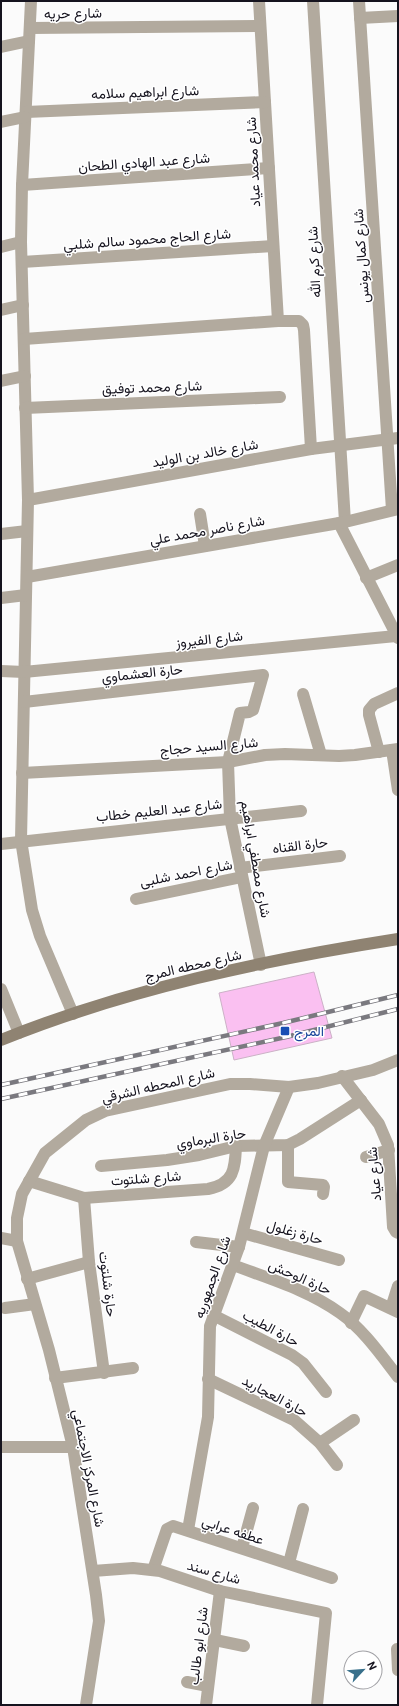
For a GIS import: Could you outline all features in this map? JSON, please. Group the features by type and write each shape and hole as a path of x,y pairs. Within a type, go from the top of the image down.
{"main road":[{"name":"شارع محطه المرج","path":"1,1040 125,997 261,965 364,944 398,939"}],"street":[{"path":"31,1 22,185 21,242 28,500 21,840 32,910 40,936 73,1014"},
{"name":"شارع محمد عياد","path":"259,1 278,321"},
{"name":"شارع كرم الله","path":"313,1 340,444 342,523"},
{"name":"شارع كمال يونس","path":"359,1 393,439 395,509"},
{"path":"360,18 398,16"},
{"name":"شارع حريه","path":"30,28 260,26"},
{"path":"1,47 29,41"},
{"name":"شارع ابراهيم سلامه","path":"1,122 25,114 265,102"},
{"name":"شارع عبد الهادي الطحان","path":"22,185 269,168"},
{"path":"1,247 21,242"},
{"name":"شارع الحاج محمود سالم شلبي","path":"22,262 273,246"},
{"path":"1,310 23,305"},
{"path":"24,339 278,321 299,321 303,325 304,330 311,449"},
{"path":"1,381 25,376"},
{"name":"شارع محمد توفيق","path":"25,408 280,397"},
{"name":"شارع خالد بن الوليد","path":"28,500 340,444 393,439"},
{"name":"شارع ناصر محمد علي","path":"27,577 342,523 395,509"},
{"path":"200,514 206,546"},
{"path":"342,523 366,578 397,637"},
{"path":"1,534 27,531"},
{"path":"366,578 398,565"},
{"path":"1,598 26,595"},
{"name":"شارع الفيروز","path":"1,671 24,672 397,637"},
{"name":"حارة العشماوي","path":"24,702 263,675"},
{"name":"شارع مصطفي ابراهيم","path":"261,965 230,818 228,762 240,713 253,710 263,675"},
{"path":"379,752 369,710 374,704 398,693"},
{"path":"303,694 321,755"},
{"path":"395,749 398,790"},
{"name":"شارع السيد حجاج","path":"22,773 228,762 272,755 350,756 395,749"},
{"name":"شارع عبد العليم خطاب","path":"1,844 21,840 301,811"},
{"name":"حارة القناه","path":"241,873 340,856"},
{"name":"شارع احمد شلبى","path":"136,899 241,873"},
{"path":"1,990 20,1033"},
{"name":"شارع المحطه الشرقي","path":"17,1241 17,1218 22,1194 29,1181 45,1153 86,1120 105,1111 230,1084 289,1087 318,1083 342,1076 373,1070 398,1060"},
{"name":"شارع عياد","path":"342,1076 362,1100 392,1146 393,1227 398,1233"},
{"name":"شارع الجمهوريه","path":"188,1530 208,1417 208,1340 213,1315 239,1247 264,1146 289,1087"},
{"name":"حارة البرماوي","path":"101,1166 167,1160 199,1155 236,1146 288,1145 362,1100"},
{"path":"288,1145 288,1182 323,1185 323,1194"},
{"name":"شارع شلتوت","path":"29,1181 84,1198 208,1189 225,1183 231,1176 235,1167 236,1146"},
{"path":"366,1157 392,1146"},
{"name":"حارة شلتوت","path":"84,1198 89,1262 104,1373"},
{"name":"حارة زغلول","path":"243,1233 339,1260"},
{"path":"1,1238 17,1241"},
{"name":"شارع المركز الاجتماعي","path":"17,1241 73,1447 92,1571 99,1621 86,1705"},
{"path":"196,1242 239,1247"},
{"path":"27,1278 89,1262"},
{"name":"حارة الوحش","path":"233,1265 304,1292 325,1303 341,1314 369,1340 398,1377"},
{"path":"351,1323 364,1296 394,1310 398,1286"},
{"path":"5,1308 35,1304"},
{"name":"حارة الطيب","path":"213,1315 292,1354 303,1363 326,1392"},
{"path":"55,1378 104,1373 133,1368"},
{"name":"حارة العجاريد","path":"208,1379 294,1420 320,1443 337,1465"},
{"path":"320,1443 354,1420"},
{"path":"1,1447 73,1447"},
{"path":"242,1548 253,1508"},
{"path":"288,1563 303,1509"},
{"name":"عطفه عرابي","path":"153,1570 167,1529 172,1526 332,1578"},
{"name":"شارع سند","path":"92,1571 133,1568 160,1571 220,1591 326,1612 317,1705"},
{"name":"شارع ابو طالب","path":"206,1705 220,1591"},
{"path":"214,1640 244,1646"},
{"path":"397,1649 398,1670"},
{"path":"188,1682 208,1686"}],"building":[{"path":"314,972 332,1038 234,1060 219,993"}],"railway":[{"path":"1,1085 283,1023 398,995"},
{"path":"1,1099 286,1037 398,1009"}],"place":[{"name":"المرج","path":"285,1031"}]}
